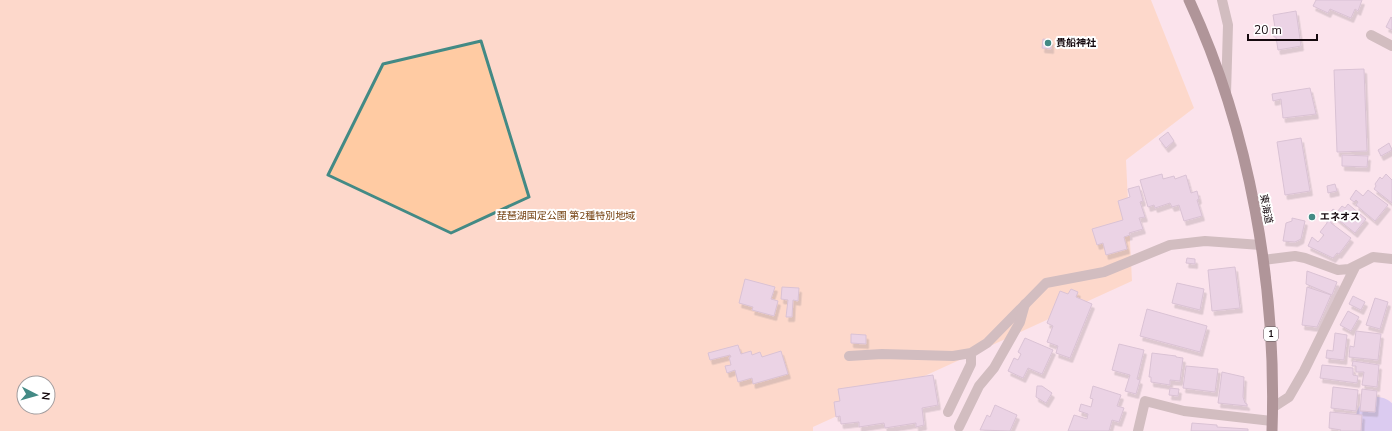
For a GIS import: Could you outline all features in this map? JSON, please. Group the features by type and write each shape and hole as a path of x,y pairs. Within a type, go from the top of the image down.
{"highway":[{"name":"東海道","path":"1189,0 1215,59 1233,114 1247,173 1261,245 1270,316 1272,426"}],"street":[{"path":"1222,0 1228,25 1226,94"},
{"path":"1371,35 1392,46"},
{"path":"849,356 882,354 953,356 971,353 987,343 1046,283 1104,272 1170,245 1205,241 1261,245"},
{"path":"1263,260 1295,256 1338,270 1349,269 1373,257 1392,259"},
{"path":"1272,408 1289,397 1304,371 1355,266"},
{"path":"959,427 979,386 994,368 1020,322 1025,304"},
{"path":"948,412 970,364 971,353"},
{"path":"1138,431 1145,401 1184,411 1272,426"}],"highlighted area":[{"path":"481,41 529,197 451,233 328,175 383,64"}],"green space":[{"name":"琵琶湖国定公園 第2種特別地域","path":"0,0 1151,0 1194,108 1126,160 1132,281 813,427 813,431 0,431"}],"building":[{"path":"1316,0 1362,0 1358,11 1355,9 1351,18 1330,9 1328,13 1313,6"},
{"path":"1296,11 1301,46 1278,50 1276,37 1274,37 1273,29 1275,28 1273,15"},
{"path":"1391,17 1392,18 1392,30 1386,27"},
{"path":"1043,39 1051,40 1051,49 1042,48"},
{"path":"1364,69 1367,151 1337,152 1334,70"},
{"path":"1310,88 1316,114 1283,118 1281,99 1273,101 1272,94"},
{"path":"1168,132 1174,141 1166,148 1159,139"},
{"path":"1301,138 1310,191 1285,195 1277,142"},
{"path":"1389,143 1392,150 1381,156 1378,150"},
{"path":"1342,155 1368,156 1367,167 1342,166"},
{"path":"1162,174 1163,179 1174,176 1175,179 1186,175 1191,193 1197,191 1199,199 1197,200 1202,216 1184,221 1179,205 1172,207 1170,203 1155,208 1154,205 1148,207 1140,180"},
{"path":"1386,174 1392,180 1392,203 1374,189 1376,186 1375,184 1380,177 1382,179"},
{"path":"1335,184 1337,191 1328,193 1327,186"},
{"path":"1139,186 1143,201 1140,202 1145,217 1139,218 1143,229 1129,233 1130,235 1124,237 1127,249 1106,255 1103,243 1097,245 1092,229 1123,220 1118,201 1130,197 1128,189"},
{"path":"1356,190 1363,196 1368,190 1388,205 1375,221 1356,205 1358,202 1356,200 1354,202 1350,199"},
{"path":"1348,204 1366,219 1355,233 1330,213 1333,209 1337,212 1342,206 1345,208"},
{"path":"1327,217 1331,219 1331,223 1351,238 1339,254 1337,253 1333,258 1308,246 1312,237 1318,242 1324,235 1320,232 1327,223"},
{"path":"1292,218 1305,221 1301,239 1295,242 1283,241 1286,223 1292,221"},
{"path":"1187,258 1195,259 1195,264 1186,263"},
{"path":"1235,267 1240,308 1212,311 1208,270"},
{"path":"1307,271 1337,282 1332,295 1306,284"},
{"path":"745,279 775,287 771,299 778,301 774,316 752,310 753,307 739,303"},
{"path":"1177,283 1204,289 1200,310 1172,303"},
{"path":"782,287 799,288 798,301 793,300 792,317 786,317 788,300 781,299"},
{"path":"1307,287 1331,295 1317,327 1302,325"},
{"path":"1071,289 1078,292 1076,297 1092,304 1070,358 1056,353 1058,346 1047,342 1053,326 1047,323 1060,291 1068,294"},
{"path":"1353,296 1365,302 1361,310 1349,304"},
{"path":"1375,298 1388,302 1380,329 1366,325"},
{"path":"1147,309 1207,326 1200,352 1140,336"},
{"path":"1348,311 1359,317 1351,331 1340,325"},
{"path":"1356,331 1381,334 1378,360 1349,357 1350,346 1354,347"},
{"path":"1335,333 1347,335 1344,360 1326,358 1327,350 1333,351"},
{"path":"851,334 866,335 866,344 851,343"},
{"path":"1025,338 1053,350 1042,374 1028,368 1023,378 1008,371 1014,358 1018,360 1021,354 1018,352"},
{"path":"1119,344 1144,350 1137,379 1140,380 1136,394 1125,391 1130,375 1112,370"},
{"path":"738,345 741,354 751,351 752,355 760,352 762,357 781,351 788,374 753,384 752,378 738,382 735,370 727,373 725,366 731,365 730,355 710,360 708,353"},
{"path":"1152,353 1183,358 1180,381 1170,380 1170,385 1151,382 1151,377 1149,377"},
{"path":"1353,361 1379,365 1377,387 1362,385 1364,372 1356,372 1356,366 1352,366"},
{"path":"1322,365 1353,368 1353,375 1358,376 1357,383 1320,378"},
{"path":"1186,366 1218,369 1215,392 1183,388"},
{"path":"1222,372 1244,377 1243,397 1247,406 1218,403"},
{"path":"933,375 938,405 922,408 924,425 916,427 916,423 885,428 884,423 859,427 859,422 841,424 840,416 836,417 834,402 840,401 838,389"},
{"path":"1037,386 1042,386 1052,393 1046,403 1036,397"},
{"path":"1093,386 1121,395 1117,406 1124,408 1119,422 1112,420 1109,431 1068,431 1074,415 1087,419 1088,414 1079,411 1081,404 1091,407 1093,399 1090,398"},
{"path":"1333,387 1358,390 1356,411 1331,408"},
{"path":"1170,388 1179,389 1178,396 1169,395"},
{"path":"1362,389 1377,391 1375,412 1360,411"},
{"path":"995,405 1017,415 1010,431 980,430 987,415 990,417"},
{"path":"1330,412 1362,415 1361,431 1340,431 1341,430 1329,428"},
{"path":"1192,423 1217,425 1217,427 1248,429 1248,431 1191,431"}],"waterway":[{"path":"1375,431 1377,418"}],"place":[{"name":"貴船神社","path":"1048,43"},
{"name":"エネオス","path":"1312,217"}]}
